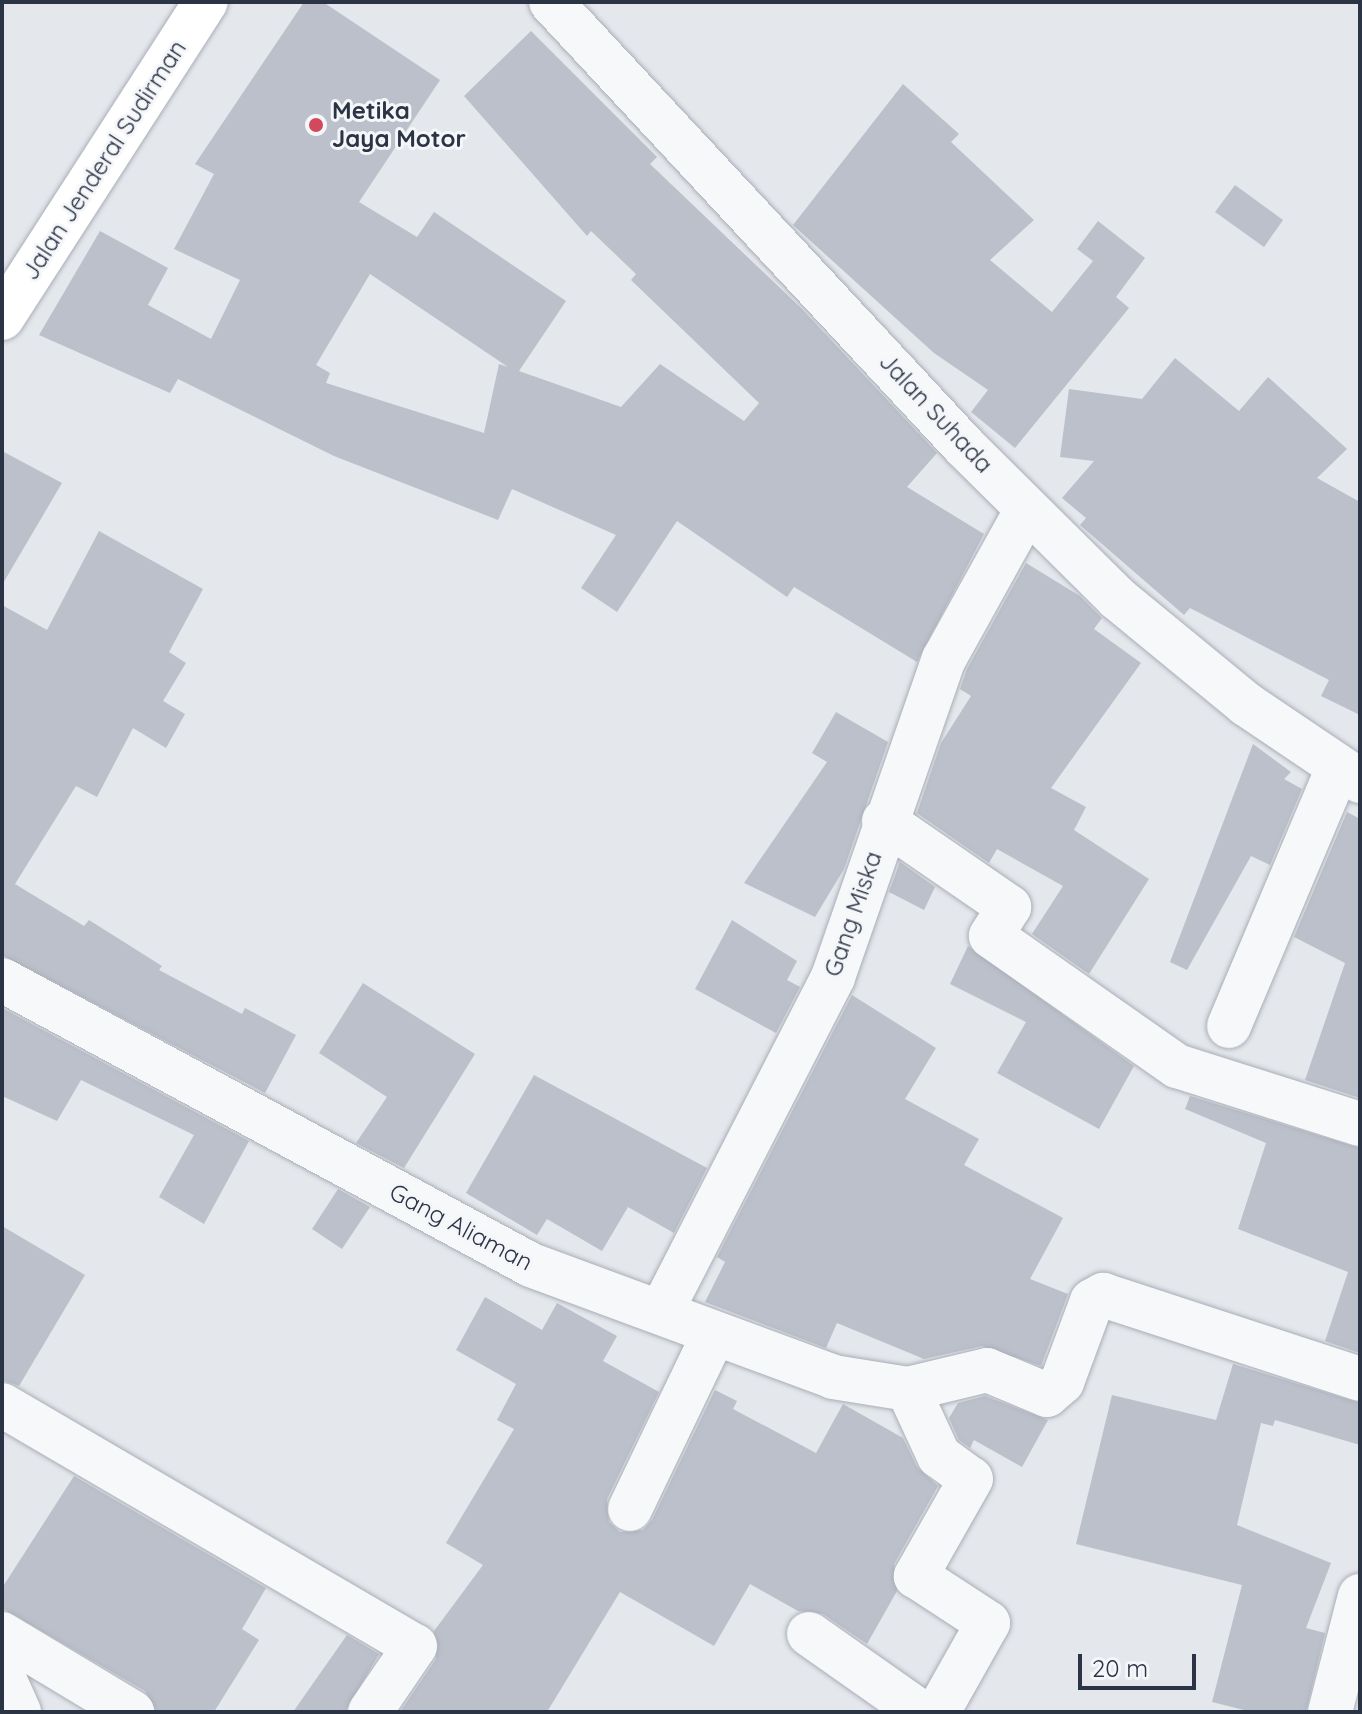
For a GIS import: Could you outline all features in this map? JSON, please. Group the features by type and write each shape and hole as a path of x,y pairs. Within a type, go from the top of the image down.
{"main road":[{"name":"Jalan Jenderal Sudirman","path":"2,318 206,2"}],"street":[{"name":"Jalan Suhada","path":"551,2 1027,509 1182,652 1349,774"},
{"name":"Gang Miska","path":"661,1312 833,977 884,821 944,659 1027,509"},
{"path":"1229,1026 1349,774"},
{"path":"884,821 1009,907 991,936 1177,1066 1360,1124"},
{"name":"Gang Aliaman","path":"2,980 531,1265 858,1384 929,1386"},
{"path":"809,1634 932,1706 988,1623 916,1576 971,1479 939,1456 929,1386 987,1370 1047,1395 1062,1382 1092,1301 1103,1295 1360,1379"},
{"path":"630,1509 714,1334"},
{"path":"2,1405 415,1646 370,1712"},
{"path":"1330,1712 1360,1596"},
{"path":"2,1634 132,1712"},
{"path":"2,1674 19,1712"}],"building":[{"path":"304,2 323,2 440,80 359,202 417,237 434,212 566,301 519,371 621,407 660,364 744,421 759,403 631,280 636,274 591,231 587,236 464,96 531,31 657,157 650,164 802,309 937,453 907,487 984,534 917,662 794,587 787,597 677,521 617,612 581,588 616,535 512,489 498,520 334,456 178,379 170,393 39,335 100,231 168,268 148,305 211,339 240,280 174,249 214,174 195,164","holes":["370,274 508,367 499,364 484,433 326,383 330,373 316,365"]},
{"path":"903,84 959,134 951,142 1034,220 990,260 1052,312 1093,261 1077,249 1098,221 1145,258 1116,297 1129,308 1015,448 971,412 988,390 934,353 793,225"},
{"path":"1235,185 1283,220 1264,247 1215,212"},
{"path":"1175,358 1239,411 1268,377 1347,449 1317,478 1360,502 1360,715 1321,696 1329,680 1190,608 1184,615 1080,525 1086,518 1062,498 1094,461 1060,457 1069,389 1142,399"},
{"path":"2,451 62,483 2,585"},
{"path":"99,531 203,589 169,652 186,663 163,701 185,714 166,748 133,728 97,797 76,786 15,884 84,926 89,920 162,966 159,970 242,1014 245,1008 296,1035 265,1093 2,955 2,605 47,630"},
{"path":"1026,563 1080,596 1102,618 1094,629 1141,663 1051,788 1086,807 1074,830 1149,879 1089,974 1032,934 1063,886 997,849 989,863 917,813 941,743 971,696 960,689 967,669"},
{"path":"836,712 888,742 844,869 815,917 744,883 827,762 812,753"},
{"path":"1253,744 1291,772 1284,779 1302,789 1270,865 1251,856 1187,970 1170,962"},
{"path":"1347,812 1360,819 1360,1098 1305,1080 1345,963 1294,937"},
{"path":"900,862 935,887 924,910 889,892"},
{"path":"732,920 797,961 787,980 800,987 776,1033 695,989"},
{"path":"968,946 1134,1066 1099,1129 997,1073 1026,1022 950,984"},
{"path":"363,983 475,1054 404,1168 356,1143 387,1097 319,1053"},
{"path":"852,995 936,1048 905,1099 979,1139 964,1165 1063,1218 1030,1279 1068,1294 1041,1366 982,1346 924,1359 837,1323 826,1348 705,1302 725,1262 717,1257"},
{"path":"2,1008 249,1141 204,1224 159,1197 194,1135 81,1080 57,1121 2,1096"},
{"path":"534,1075 707,1168 674,1233 628,1207 602,1251 547,1219 537,1235 466,1193"},
{"path":"1190,1096 1360,1148 1360,1353 1325,1341 1348,1272 1238,1229 1266,1143 1185,1109"},
{"path":"338,1189 370,1207 342,1249 312,1229"},
{"path":"2,1226 85,1275 19,1386 2,1380"},
{"path":"485,1297 542,1330 557,1303 617,1336 603,1361 659,1392 607,1499 609,1522 620,1532 643,1530 652,1520 715,1390 737,1401 733,1409 816,1453 843,1404 903,1438 917,1467 938,1486 894,1564 897,1591 867,1644 823,1614 798,1611 750,1584 714,1646 620,1592 547,1712 400,1712 436,1659 434,1631 483,1565 446,1543 514,1429 497,1420 516,1384 456,1350"},
{"path":"1233,1364 1360,1403 1360,1445 1275,1420 1273,1426 1261,1423 1237,1525 1331,1563 1306,1628 1325,1633 1306,1712 1252,1712 1212,1702 1242,1585 1076,1544 1112,1395 1216,1420"},
{"path":"985,1396 1048,1420 1022,1467 974,1440 970,1448 959,1440 949,1418 958,1403"},
{"path":"74,1476 266,1588 242,1629 259,1640 214,1712 157,1712 145,1691 2,1608 2,1588"},
{"path":"347,1635 379,1654 345,1712 293,1712"}],"place":[{"name":"Metika Jaya Motor","path":"316,125"}]}
